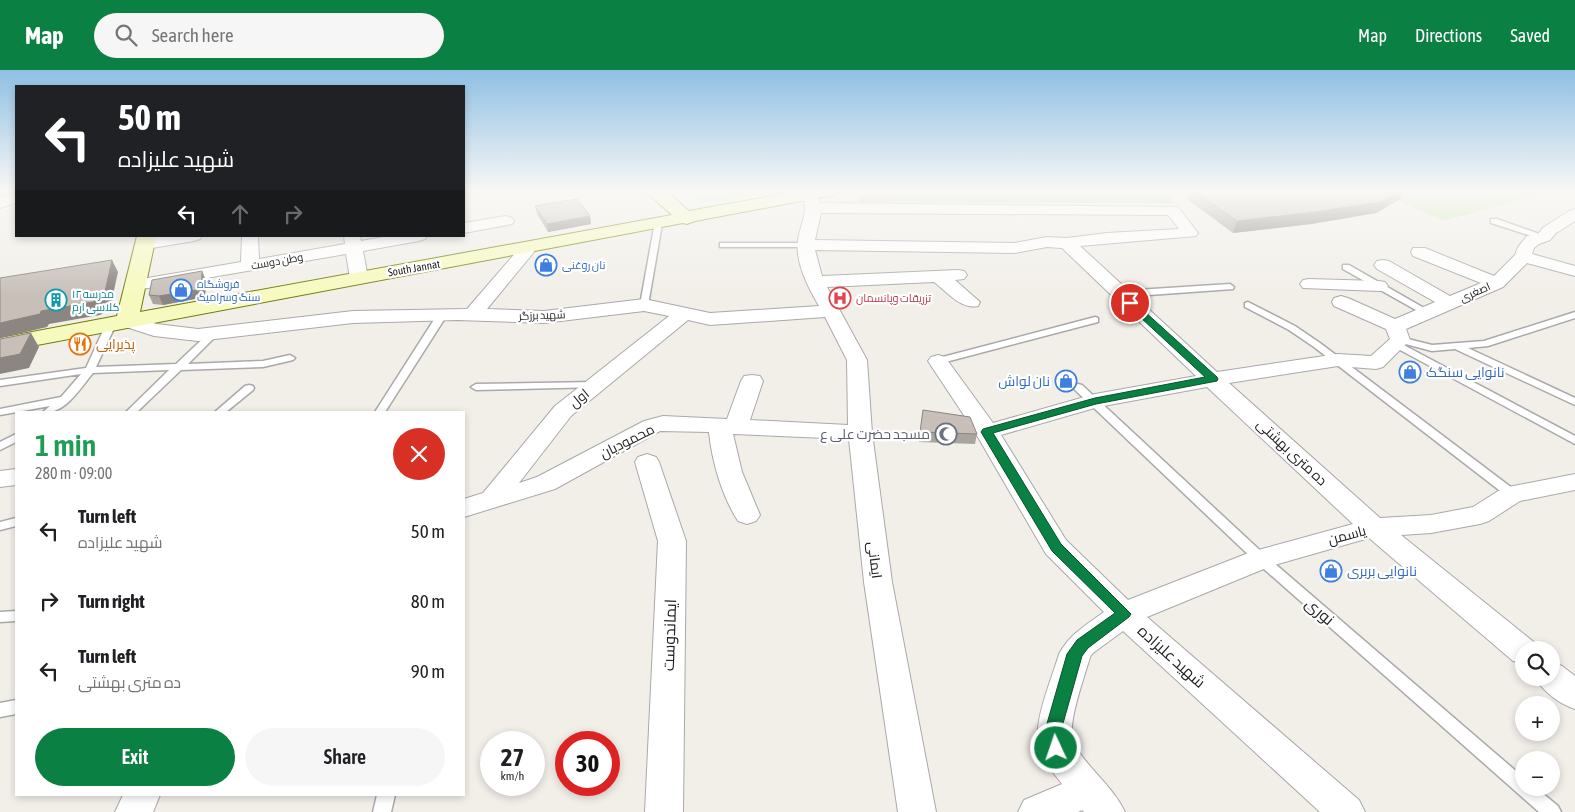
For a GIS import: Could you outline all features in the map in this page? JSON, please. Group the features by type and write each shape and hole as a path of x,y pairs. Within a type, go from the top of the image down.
{"main road":[{"name":"South Jannat","path":"0,345 649,226"},
{"path":"119,323 136,285 146,240"}],"street":[{"path":"465,228 478,226"},
{"path":"811,226 806,245 815,282 832,311"},
{"path":"806,245 1015,248 1047,242 1067,243 1107,238 1190,234 1184,226"},
{"name":"اصغری","path":"1396,336 1426,312 1451,304 1497,283 1523,257 1526,247 1533,240 1544,237 1557,226"},
{"path":"146,240 182,237"},
{"path":"250,237 250,265"},
{"name":"وطن دوست","path":"136,285 250,265 353,242 408,237"},
{"path":"353,242 359,278"},
{"name":"ده متری بهشتی","path":"1067,243 1374,528 1515,645"},
{"path":"473,314 530,247"},
{"path":"1419,252 1497,283"},
{"path":"1523,257 1575,271"},
{"path":"1383,265 1451,304"},
{"path":"815,282 958,275"},
{"path":"938,276 972,302"},
{"path":"1309,284 1379,286"},
{"path":"987,432 1095,402 1213,379 1338,360 1376,363 1396,336 1341,302"},
{"name":"شهید برزگر","path":"119,323 154,330 198,335 353,317 442,314 544,317 644,305 710,319 832,311"},
{"name":"ایمانی","path":"832,311 857,360 860,433 878,582 917,812"},
{"name":"اول","path":"491,501 563,411 684,314"},
{"name":"شهید علیزاده","path":"938,361 987,432 1056,547 1124,614 1346,812"},
{"path":"747,514 730,476 722,448 728,427 752,381"},
{"name":"محمودیان","path":"465,508 546,483 652,426 664,423 860,433"},
{"name":"ایماندوست","path":"647,462 672,540 664,812"},
{"path":"0,479 15,477"},
{"name":"یاسمن","path":"1097,801 1056,748 1054,727 1075,654 1082,644 1124,614 1261,559 1374,528 1431,524 1480,515 1512,494 1575,482"},
{"path":"1560,682 1575,695"},
{"path":"134,812 142,796"},
{"path":"1037,812 1097,801"}],"lane":[{"path":"644,305 658,226"},
{"path":"1508,226 1544,237"},
{"path":"723,245 806,245"},
{"path":"1346,267 1426,312"},
{"path":"1121,294 1230,287"},
{"path":"1248,305 1292,328 1338,360 1512,494"},
{"path":"381,411 442,314"},
{"path":"1396,336 1432,348 1485,344 1575,315"},
{"path":"938,361 1095,320"},
{"path":"49,411 64,400 90,370 119,323"},
{"path":"132,411 214,333"},
{"path":"1396,336 1575,441"},
{"path":"1458,346 1575,402"},
{"path":"0,383 90,370 262,364 290,358"},
{"path":"476,386 595,385"},
{"name":"نوری","path":"1078,387 1261,559 1552,812"},
{"path":"221,411 249,388"},
{"path":"0,412 64,400"},
{"path":"0,448 15,438"},
{"path":"0,526 15,522"},
{"path":"0,617 15,616"},
{"path":"0,710 15,707"},
{"path":"382,812 386,796"}],"building":[{"name":"مدرسه ۱۲ کلاسی ارم","path":"112,260 104,296 93,302 41,311 40,314 0,323 0,278"},
{"path":"202,271 201,289 159,296 149,295 152,280"},
{"path":"31,333 20,354 0,358 0,339"},
{"path":"923,410 970,417 977,434 920,432"}],"place":[{"name":"نان روغنی","path":"546,265"},
{"name":"فروشگاه سنگ وسرامیک","path":"181,290"},
{"name":"تزریقات وپانسمان","path":"840,298"},
{"name":"مدرسه ۱۲ کلاسی ارم","path":"56,300"},
{"name":"پذیرایی","path":"80,344"},
{"name":"نانوایی سنگک","path":"1410,372"},
{"name":"نان لواش","path":"1066,381"},
{"name":"مسجد حضرت علی ع","path":"946,434"},
{"name":"نانوایی بربری","path":"1331,571"}],"route":[{"path":"1056,748 1054,727 1075,654 1082,644 1124,614 1056,547 987,432 1095,402 1213,379 1130,303"}]}
